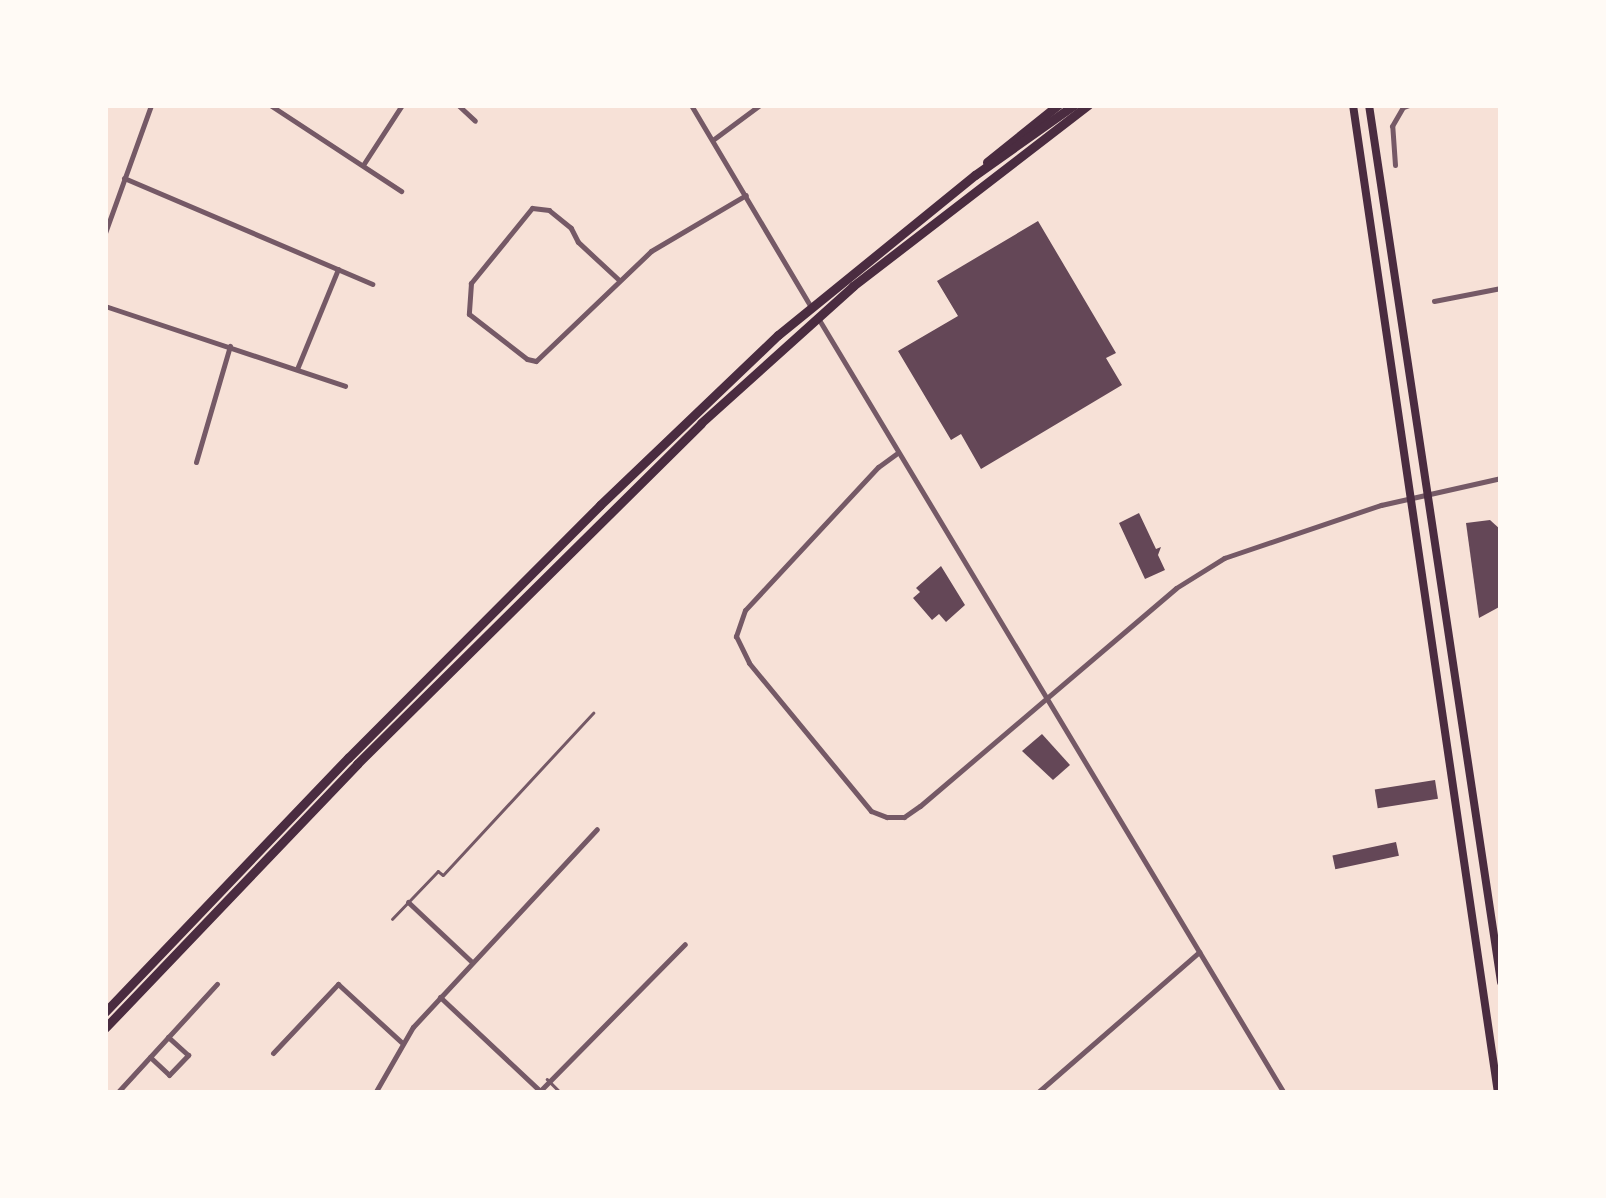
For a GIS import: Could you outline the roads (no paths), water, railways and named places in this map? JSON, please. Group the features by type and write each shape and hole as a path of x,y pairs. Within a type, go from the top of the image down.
{"highway":[{"path":"975,175 993,154 1058,105"},
{"path":"105,1028 356,764 607,514 850,282 975,175 1074,105"},
{"path":"105,1012 348,758 600,505 778,336 1088,105"}],"main road":[{"path":"1353,105 1498,1093"},
{"path":"1369,105 1501,982"},
{"path":"1435,650 1453,746 1458,754 1470,757"}],"street":[{"path":"105,232 151,105"},
{"path":"270,105 401,191"},
{"path":"363,166 402,105"},
{"path":"458,105 475,120"},
{"path":"691,105 896,454 1284,1093"},
{"path":"714,140 760,105"},
{"path":"1395,165 1392,126 1402,107 1409,105"},
{"path":"124,178 372,284"},
{"path":"620,280 578,242 571,228 548,210 532,208 471,283 468,314 526,359 536,361 651,252 746,195"},
{"path":"298,370 338,269"},
{"path":"1434,301 1501,288"},
{"path":"105,306 345,386"},
{"path":"196,462 230,346"},
{"path":"896,454 878,468 745,610 736,636 740,650 872,810 887,817 904,816 920,806 1176,588 1224,558 1412,497 1501,478"},
{"path":"375,1093 401,1042 598,830"},
{"path":"408,902 472,962"},
{"path":"440,997 538,1092 685,944"},
{"path":"1037,1093 1200,952"},
{"path":"117,1093 217,984"},
{"path":"273,1052 338,984 401,1042"},
{"path":"150,1057 169,1075 188,1056 168,1037"}],"lane":[{"path":"392,919 438,871 442,876 593,713"},
{"path":"547,1079 561,1093"}]}
